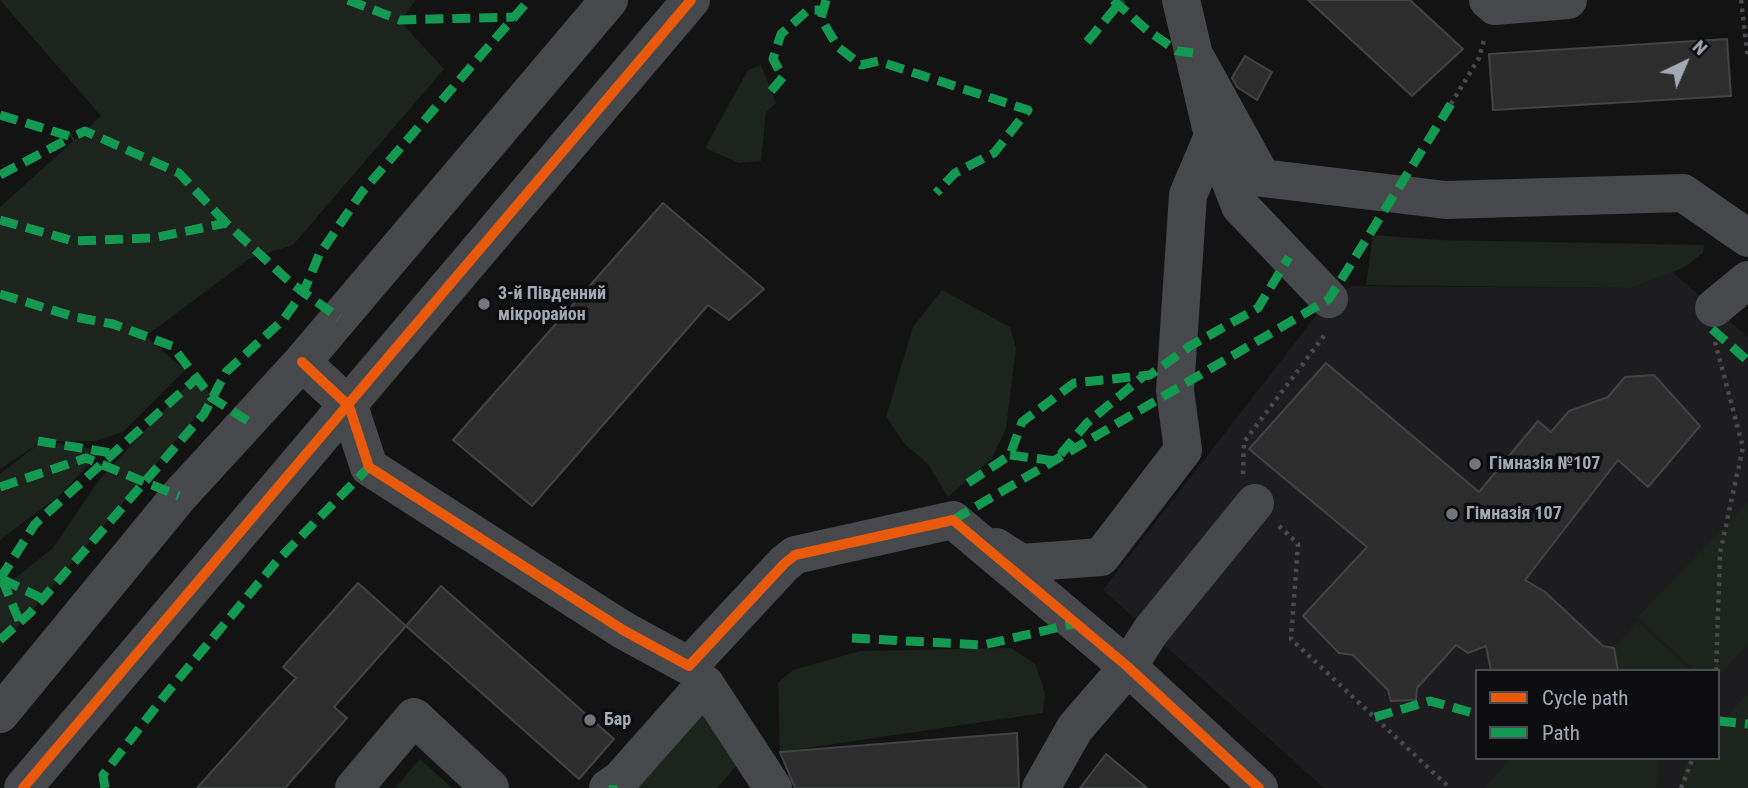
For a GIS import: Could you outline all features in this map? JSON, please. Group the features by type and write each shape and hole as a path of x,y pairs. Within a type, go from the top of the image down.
{"street":[{"path":"0,714 180,496 302,362 609,0"},
{"path":"23,788 691,0"},
{"path":"1181,0 1213,136 1240,206 1329,299"},
{"path":"1491,3 1568,0"},
{"path":"1193,53 1262,178 1446,200 1683,193 1748,238"},
{"path":"608,788 620,780 783,564 795,555 953,520 1021,563 1101,556 1183,450 1175,390 1188,195 1213,136"},
{"path":"1714,308 1748,279"},
{"path":"302,362 349,406 369,467 697,675 773,788"},
{"path":"1041,788 1075,728 1128,667 1150,632 1255,503"},
{"path":"953,520 1128,667 1259,788"},
{"path":"354,788 414,718 490,788"}],"path":[{"path":"1741,0 1748,58"},
{"path":"1451,104 1479,58 1491,3"},
{"path":"1329,299 1333,325 1244,442 1243,491 1298,544 1291,639 1450,788"},
{"path":"1714,308 1712,329 1743,447 1720,553 1716,669"},
{"path":"1681,788 1692,760"}],"shaded area":[{"path":"0,0 416,0 400,21 444,69 293,245 249,259 146,336 185,370 123,432 96,441 44,441 102,451 60,495 0,540 0,474 41,442 0,469 0,207 101,116"},
{"path":"761,65 776,103 766,112 761,161 739,163 705,148 748,70"},
{"path":"1373,235 1439,240 1704,245 1703,253 1683,268 1631,288 1366,285"},
{"name":"Гімназія №107","path":"1671,271 1748,337 1748,788 1324,788 1103,590 1329,299 1352,286 1631,288"},
{"path":"942,290 1010,327 1016,348 1006,428 993,457 948,497 928,464 905,444 886,417 913,327"},
{"path":"198,373 212,398 0,648 0,590 53,548 99,480"},
{"path":"1748,502 1748,644 1720,674 1720,669 1693,669 1638,617"},
{"path":"1638,622 1688,669 1594,669"},
{"path":"1011,648 1035,664 1045,693 1043,713 780,752 778,682 793,670 860,651"},
{"path":"1748,693 1748,788 1681,788 1689,760 1720,760 1720,725"},
{"path":"708,701 739,763 717,788 635,788"},
{"path":"420,759 452,788 395,788"},
{"path":"1510,760 1660,760 1657,788 1484,788"}],"building":[{"path":"1308,0 1410,0 1463,49 1412,96"},
{"path":"1727,39 1731,96 1493,110 1489,54"},
{"path":"1245,56 1272,72 1257,100 1237,87 1232,78"},
{"path":"663,203 764,289 729,320 708,305 532,506 453,440"},
{"name":"Гімназія 107","path":"1326,363 1479,492 1538,421 1551,432 1569,411 1608,397 1625,377 1654,375 1700,426 1648,487 1618,460 1525,580 1545,592 1603,646 1614,648 1618,669 1491,669 1486,646 1468,653 1456,645 1417,688 1416,700 1391,701 1388,690 1353,655 1339,653 1303,616 1367,547 1249,449"},
{"path":"358,583 406,626 334,707 347,718 285,788 197,788 296,678 283,667"},
{"path":"441,586 614,739 579,779 406,626"},
{"path":"1017,733 1019,788 795,788 780,752"},
{"path":"1106,754 1147,788 1080,788"}],"marked path":[{"path":"348,0 400,20 514,17"},
{"path":"0,640 30,613 204,414 226,372 283,320 304,291 319,255 362,192 529,0"},
{"path":"826,0 821,19 838,47 861,65 878,61 1028,110 994,153 955,173 936,193"},
{"path":"1113,0 1147,30 1177,51 1193,53"},
{"path":"1087,42 1122,0"},
{"path":"771,91 783,77 773,59 781,34 808,10 824,10"},
{"path":"953,520 1329,299 1451,104"},
{"path":"0,115 72,137 85,131 179,173 226,223"},
{"path":"0,175 72,137"},
{"path":"0,220 73,241 153,238 226,223 291,283 339,318"},
{"path":"968,483 1010,455 1022,422 1074,383 1150,375 1190,346 1258,308 1289,257"},
{"path":"0,294 75,317 113,324 172,346 212,398 248,421"},
{"path":"1712,329 1748,361"},
{"path":"1010,455 1055,461 1087,423 1145,375"},
{"path":"0,579 35,524 197,378"},
{"path":"38,441 111,453"},
{"path":"0,487 86,458 179,496"},
{"path":"105,788 103,775 166,694 277,561 369,467"},
{"path":"2,579 20,623"},
{"path":"2,579 43,599"},
{"path":"852,638 983,645 1077,623"},
{"path":"1375,717 1430,701 1475,713"},
{"path":"1720,721 1748,724"}],"cycle path":[{"path":"23,788 691,0"},
{"path":"302,362 349,406 369,467 623,630 689,666 795,555 953,520 1128,667 1259,788"}],"place":[{"name":"3-й Південний мікрорайон","path":"484,304"},
{"name":"Гімназія №107","path":"1475,464"},
{"name":"Гімназія 107","path":"1452,514"},
{"name":"Бар","path":"590,720"}]}
